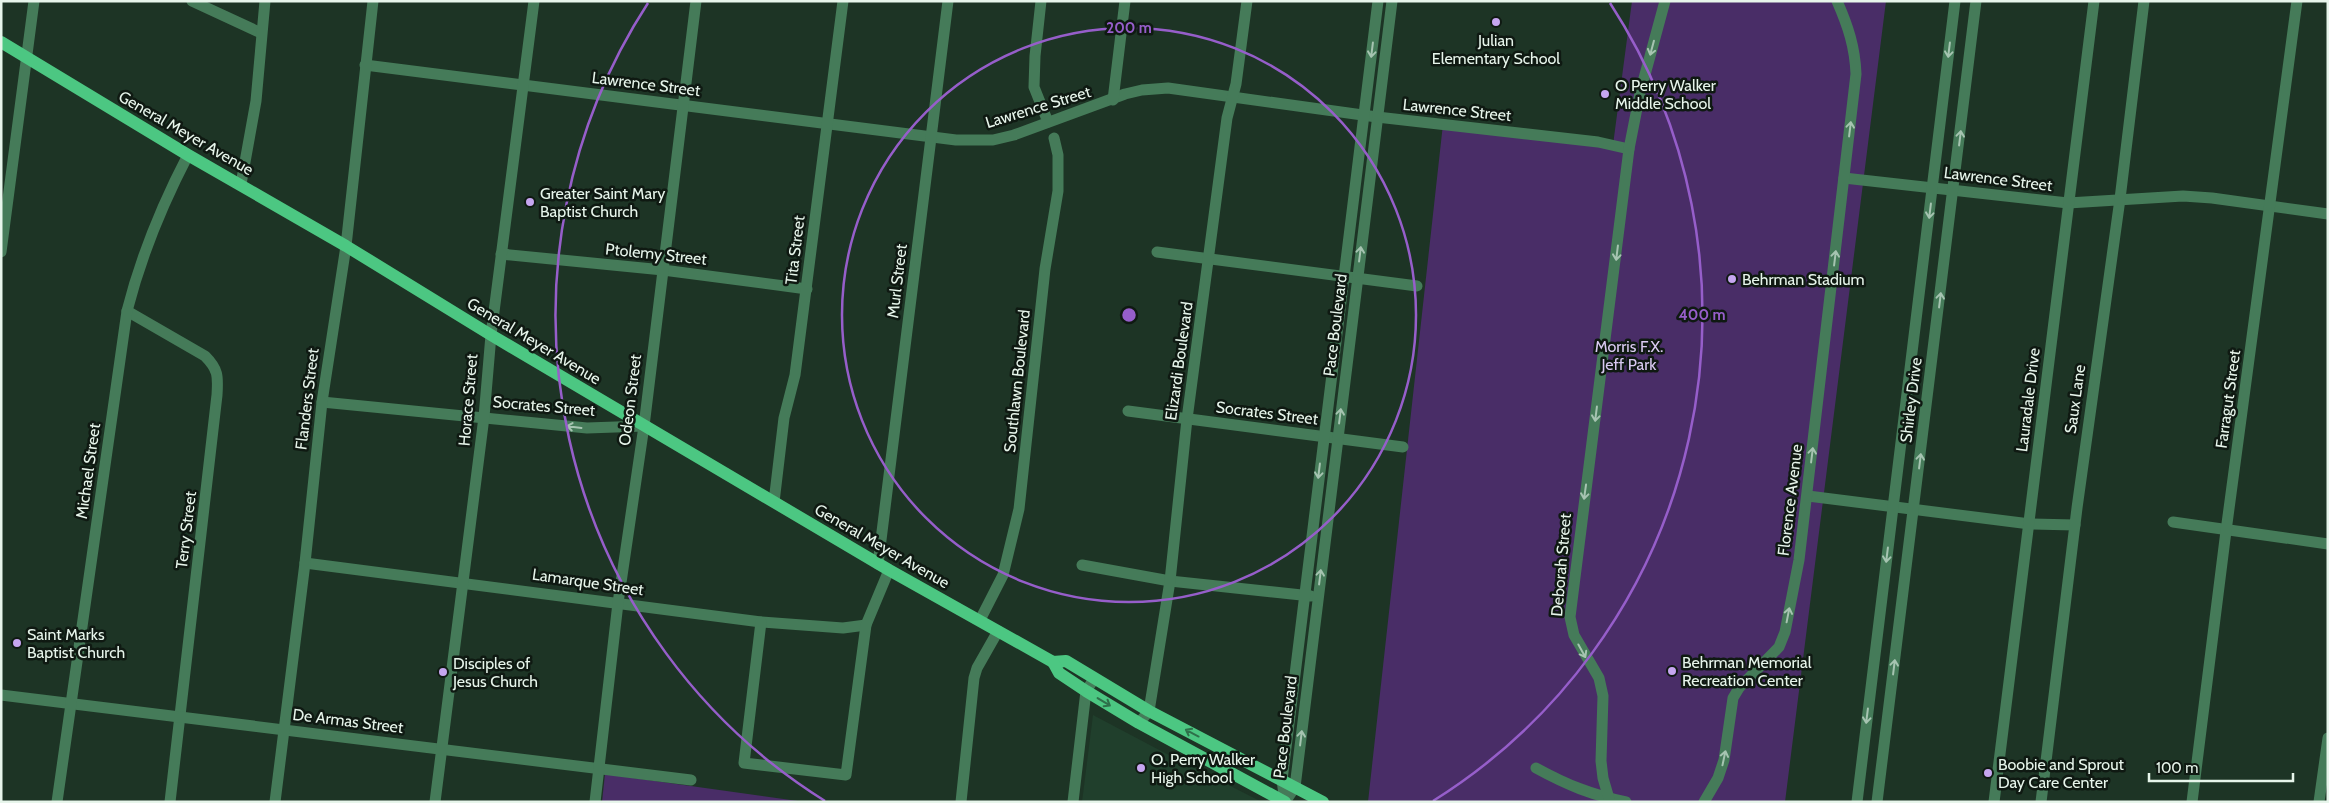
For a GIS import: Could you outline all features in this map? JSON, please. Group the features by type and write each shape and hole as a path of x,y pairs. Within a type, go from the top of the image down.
{"main road":[{"name":"General Meyer Avenue","path":"1,42 188,155 346,246 490,335 884,567 1053,662 1066,662 1149,711 1324,802"},
{"name":"General Meyer Avenue","path":"1053,662 1059,673 1139,723 1285,802"}],"street":[{"path":"1,252 34,1"},
{"path":"192,1 261,33"},
{"path":"241,184 256,101 265,1"},
{"name":"Flanders Street","path":"275,802 306,563 322,402 346,246 372,1"},
{"name":"Horace Street","path":"435,802 484,416 490,335 534,1"},
{"name":"Odeon Street","path":"595,802 618,603 644,426 696,1"},
{"name":"Tita Street","path":"774,502 784,418 795,375 807,289 826,122 843,1"},
{"name":"Murl Street","path":"761,622 744,763 846,775 866,625 884,567 931,136 948,1"},
{"path":"1041,1 1034,56 1034,87 1048,122"},
{"path":"1113,100 1125,1"},
{"name":"Elizardi Boulevard","path":"1149,711 1170,581 1187,419 1231,96 1236,84 1246,1"},
{"name":"Pace Boulevard","path":"1285,802 1282,780 1378,1"},
{"name":"Pace Boulevard","path":"1285,802 1295,787 1392,1"},
{"path":"1629,149 1640,93 1665,1"},
{"path":"1837,1 1855,52 1854,93 1844,178"},
{"name":"Shirley Drive","path":"1857,802 1955,1"},
{"name":"Shirley Drive","path":"1877,802 1976,1"},
{"name":"Lauradale Drive","path":"1994,802 2094,1"},
{"name":"Saux Lane","path":"2041,802 2074,525 2120,199 2144,1"},
{"name":"Farragut Street","path":"2192,802 2226,530 2297,1"},
{"name":"Lawrence Street","path":"365,65 966,141 993,140 1014,135 1142,90 1168,88 1377,117 1598,142 1629,149"},
{"name":"Southlawn Boulevard","path":"980,620 1001,580 1019,509 1045,269 1058,191 1058,155 1054,138"},
{"name":"Deborah Street","path":"1610,800 1603,778 1601,761 1603,696 1599,678 1574,635 1570,617 1629,149"},
{"name":"Michael Street","path":"57,802 127,311 167,195 188,155"},
{"name":"Lawrence Street","path":"1844,178 2068,203 2183,196 2212,198 2328,214"},
{"name":"Florence Avenue","path":"1704,802 1718,778 1724,760 1734,698 1739,688 1779,647 1785,632 1799,560 1808,496 1844,178"},
{"path":"1157,252 1417,286"},
{"name":"Ptolemy Street","path":"501,254 663,270 807,289"},
{"name":"Terry Street","path":"127,311 205,356 217,370 218,395 170,802"},
{"name":"Socrates Street","path":"322,402 484,416 587,428 644,426"},
{"name":"Socrates Street","path":"1128,411 1403,447"},
{"path":"1808,496 2030,524 2074,525"},
{"path":"2173,522 2328,544"},
{"name":"Lamarque Street","path":"306,563 761,622 843,628 866,625"},
{"path":"1082,565 1170,581 1317,597"},
{"path":"960,802 974,678 977,668 998,631"},
{"path":"1073,802 1086,691 1094,679"},
{"name":"De Armas Street","path":"1,694 691,780"},
{"path":"1139,723 1149,711"},
{"path":"2319,802 2328,738"},
{"path":"1536,768 1568,786 1610,800 1626,802"}],"shaded area":[{"name":"O. Perry Walker High School","path":"1093,715 1163,752 1262,802 1082,802"}],"green space":[{"name":"Morris F.X. Jeff Park","path":"1632,1 1886,1 1785,802 1368,802 1443,124 1613,145"},
{"path":"605,774 805,802 602,802"}],"place":[{"name":"Julian Elementary School","path":"1496,22"},
{"name":"O Perry Walker Middle School","path":"1605,94"},
{"name":"Greater Saint Mary Baptist Church","path":"530,202"},
{"name":"Behrman Stadium","path":"1732,279"},
{"name":"Saint Marks Baptist Church","path":"17,643"},
{"name":"Behrman Memorial Recreation Center","path":"1672,671"},
{"name":"Disciples of Jesus Church","path":"443,672"},
{"name":"O. Perry Walker High School","path":"1141,768"},
{"name":"Boobie and Sprout Day Care Center","path":"1988,773"}]}
